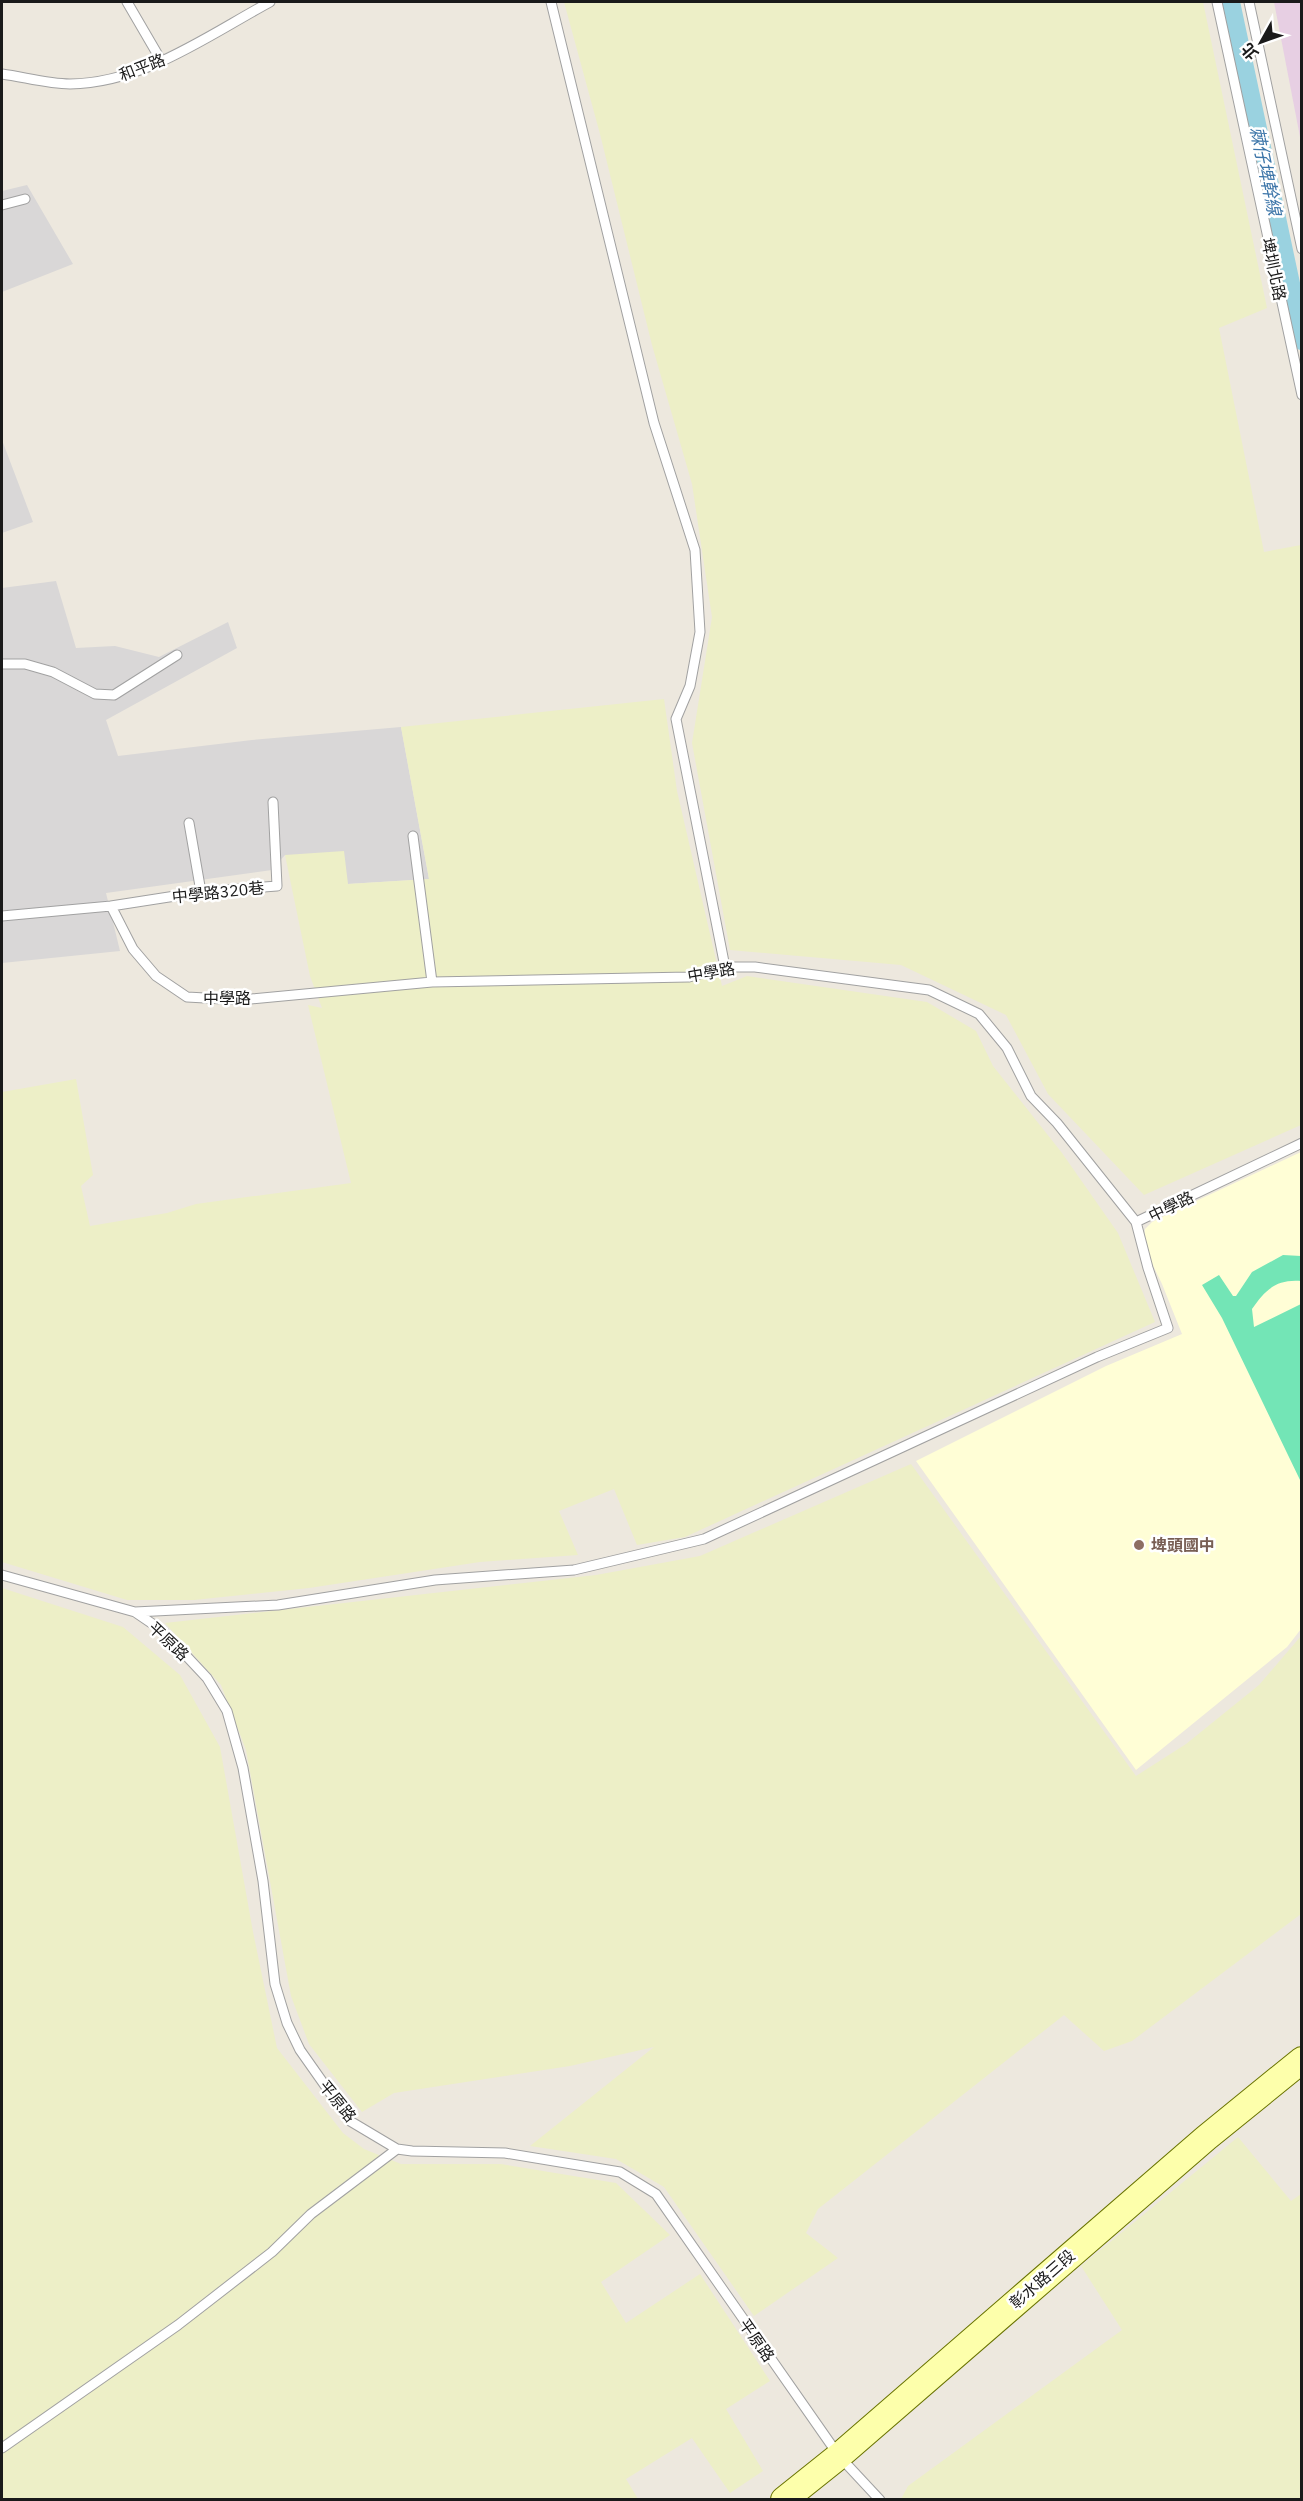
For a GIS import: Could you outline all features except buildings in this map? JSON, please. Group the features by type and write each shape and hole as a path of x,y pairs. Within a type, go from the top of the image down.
{"main road":[{"name":"彰水路三段","path":"784,2499 839,2456 1198,2145 1302,2060"}],"lane":[{"path":"127,2 162,62"},
{"name":"和平路","path":"2,74 69,84 122,78 162,62 270,2"},
{"path":"551,2 654,423 695,550 700,632 690,686 676,719 725,967"},
{"name":"埤圳北路","path":"1217,2 1302,395"},
{"path":"1249,2 1302,249"},
{"path":"2,205 25,199"},
{"path":"2,666 25,664 53,672 95,694 114,695 177,655"},
{"name":"中學路320巷","path":"111,906 201,892 277,886 273,802"},
{"path":"189,824 201,892"},
{"path":"413,836 432,982"},
{"path":"2,916 111,906"},
{"name":"中學路","path":"111,906 133,949 156,976 187,997 241,1000 432,982 689,978 725,967 755,967 929,990 979,1014 1007,1048 1031,1096 1057,1123 1136,1222 1302,1143"},
{"path":"135,1612 278,1605 435,1580 574,1570 704,1539 1097,1357 1168,1328 1148,1268 1136,1222"},
{"name":"平原路","path":"2,1575 135,1612 163,1631 201,1671 227,1712 243,1768 257,1847 275,1984 287,2023 300,2050 350,2121 397,2149 505,2153 620,2172 656,2193 839,2456 880,2499"},
{"path":"2,2448 178,2325 272,2252 311,2214 397,2149"}],"shaded area":[{"path":"564,2 1203,2 1267,308 1219,328 1264,552 1301,545 1301,1125 1144,1195 1048,1094 1006,1015 901,965 730,950 692,743 712,617 692,484 652,345 600,134"},
{"path":"1274,2 1301,2 1301,142"},
{"path":"27,185 73,264 2,292 2,191"},
{"path":"2,440 33,522 2,533"},
{"path":"56,581 76,648 115,646 159,657 228,622 237,648 106,720 118,756 252,740 401,727 429,879 347,884 285,855 272,870 106,893 120,951 2,963 2,588"},
{"path":"664,699 677,791 722,986 747,976 927,1002 976,1031 993,1066 1062,1153 1118,1233 1155,1322 685,1537 637,1545 614,1489 559,1511 578,1555 480,1562 309,1588 194,1600 127,1600 2,1562 2,1092 76,1079 93,1175 81,1186 90,1226 167,1213 196,1204 351,1183 308,1005 322,1008 310,976 285,855 344,851 348,884 429,879 401,727"},
{"name":"埤頭國中","path":"1301,1152 1301,1629 1287,1647 1136,1770 916,1461 1106,1366 1182,1334 1147,1253 1144,1239 1145,1229 1152,1222 1164,1216"},
{"path":"911,1464 1136,1776 1186,1744 1259,1685 1301,1636 1301,1914 1132,2041 1104,2051 1064,2015 818,2209 806,2233 838,2258 754,2316 664,2187 616,2159 530,2146 654,2047 570,2066 394,2093 362,2112 309,2044 291,1996 246,1750 221,1685 165,1623 596,1575 700,1556"},
{"path":"2,1588 123,1627 180,1675 220,1747 253,1932 277,2048 343,2133 364,2149 401,2164 501,2164 616,2183 670,2235 601,2282 626,2323 700,2274 770,2381 726,2409 763,2471 730,2493 692,2438 626,2479 638,2499 2,2500"},
{"path":"1238,2137 1291,2201 1301,2194 1301,2499 901,2499 908,2486 1122,2330 1081,2266"}],"green space":[{"path":"1283,1255 1301,1256 1301,1281 1285,1282 1272,1287 1252,1309 1254,1327 1301,1304 1301,1482 1222,1318 1202,1285 1219,1275 1233,1296 1236,1296 1252,1272"}],"waterway":[{"name":"棘仔埤幹線","path":"1230,2 1302,340"}],"place":[{"name":"埤頭國中","path":"1139,1545"}]}
